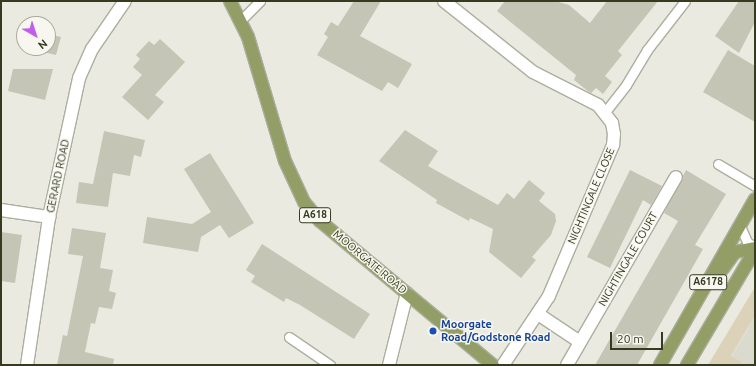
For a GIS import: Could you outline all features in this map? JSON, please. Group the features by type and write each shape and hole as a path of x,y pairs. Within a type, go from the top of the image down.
{"main road":[{"name":"MOORGATE ROAD","path":"230,1 241,20 265,87 285,161 304,202 320,221 493,365"},
{"name":"A6178","path":"660,365 755,199"},
{"name":"A6178","path":"692,311 735,252 755,248"},
{"path":"687,365 755,248"}],"street":[{"name":"GERARD ROAD","path":"27,365 49,217 79,78 92,49 125,1"},
{"path":"444,1 533,72 605,112"},
{"name":"NIGHTINGALE CLOSE","path":"503,365 549,296 613,145 612,123 605,112"},
{"name":"NIGHTINGALE COURT","path":"567,365 676,177"},
{"path":"1,210 49,217"},
{"path":"389,365 407,293"},
{"path":"538,314 580,342"}],"lane":[{"path":"241,20 260,1"},
{"path":"605,112 626,85 647,50 685,1"},
{"path":"718,164 755,186"},
{"path":"740,226 747,242 755,248"},
{"path":"289,337 330,365"}],"shaded area":[{"path":"755,287 755,316 731,356 742,362 740,365 708,365"},
{"path":"755,316 755,365 726,365 745,334"}],"building":[{"path":"354,1 381,1 360,36 412,64 398,88 388,82 382,91 317,55 328,37 324,34 331,22 338,26"},
{"path":"505,1 555,1 569,5 590,23 607,1 658,1 618,51 622,55 605,76 612,82 603,94 596,88 591,93 589,92 574,80 576,75 497,11"},
{"path":"739,1 755,1 755,22 739,53 715,36"},
{"path":"56,36 61,37 56,55"},
{"path":"160,39 185,62 155,95 164,102 148,120 122,97 142,75 133,67 140,59 136,55 149,41 154,45"},
{"path":"728,50 755,66 755,122 703,92"},
{"path":"13,69 53,69 45,100 8,91"},
{"path":"405,130 438,151 428,166 498,205 507,193 514,199 529,180 545,193 539,201 555,214 556,221 551,235 532,257 536,260 521,278 489,252 493,229 470,218 469,221 436,203 437,200 379,161"},
{"path":"104,131 145,140 141,157 134,155 130,176 113,173 108,207 76,203 79,182 93,184"},
{"path":"210,153 254,223 229,238 220,225 201,237 198,252 143,243 147,217 192,224 211,212 184,169"},
{"path":"630,170 662,186 651,205 643,200 610,268 587,257"},
{"path":"686,170 726,194 695,245 703,249 637,365 595,365 678,221 664,213"},
{"path":"72,228 106,233 100,268 113,270 109,291 116,293 112,309 99,307 95,324 91,323 85,352 114,359 113,365 57,365 63,335 67,336 83,256 68,254"},
{"path":"1,232 22,235 15,283 1,281"},
{"path":"262,244 370,314 354,339 300,305 286,298 284,302 251,282 255,276 246,270"}],"place":[{"name":"Moorgate Road/Godstone Road","path":"433,331"}]}
